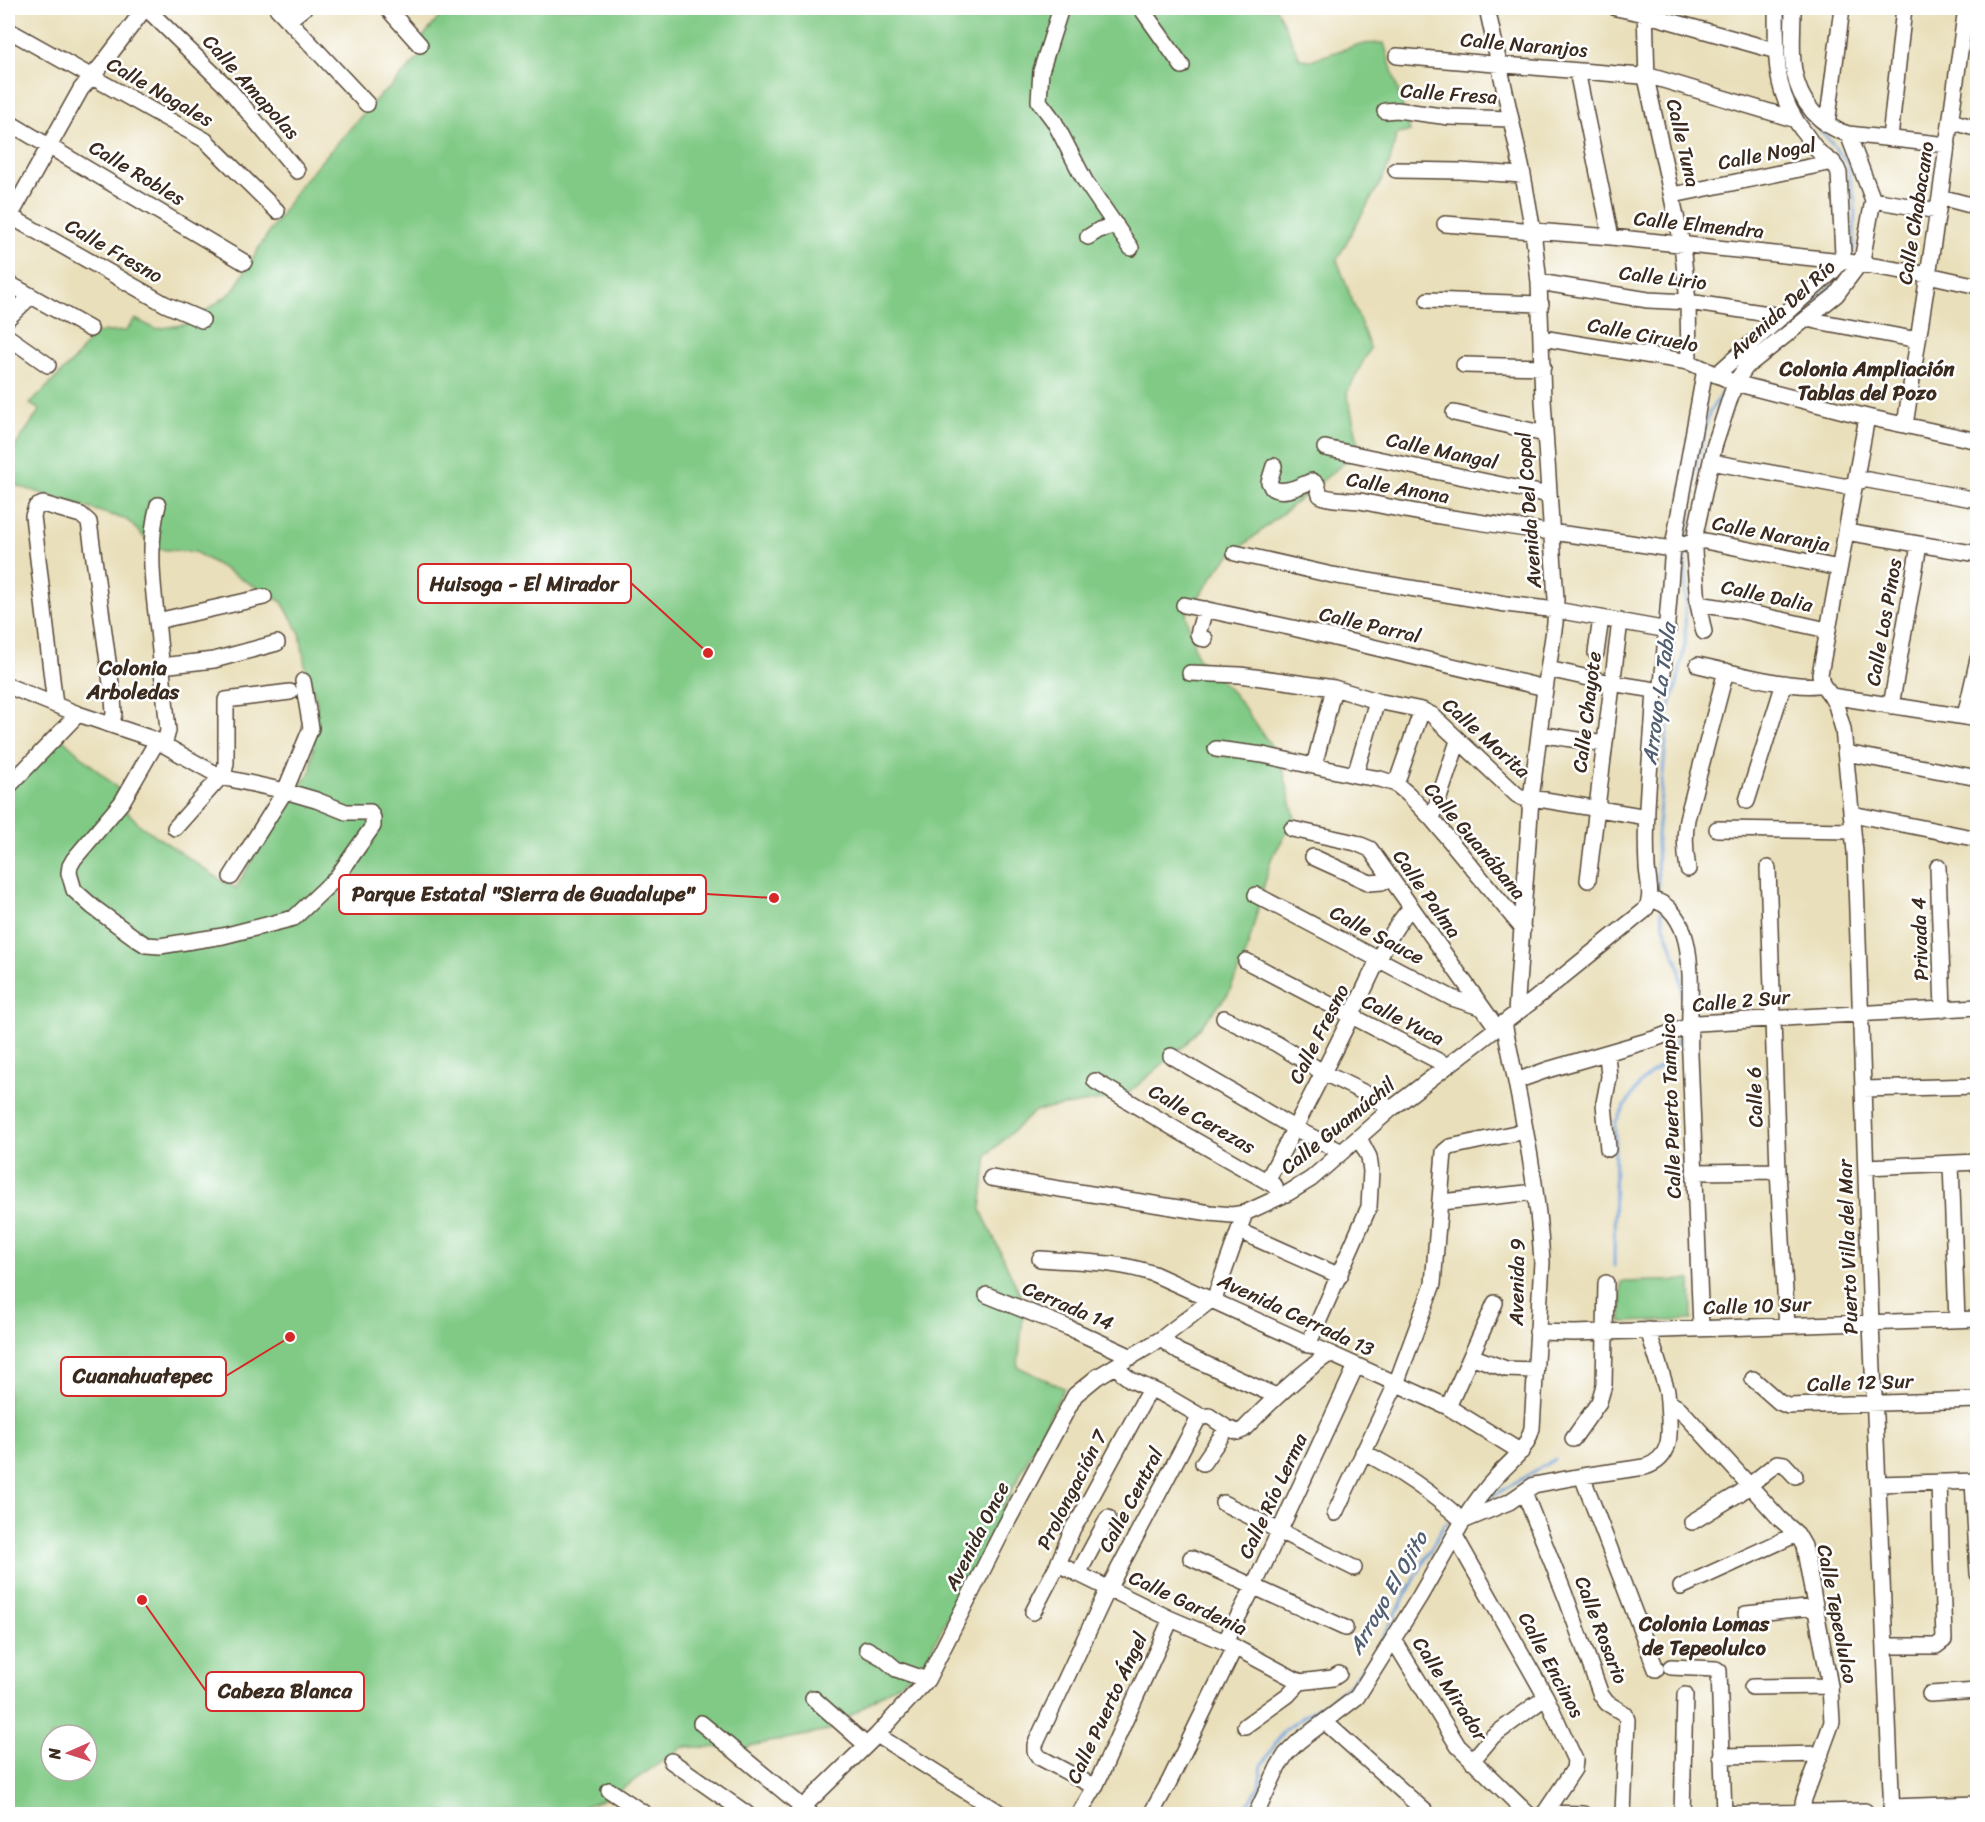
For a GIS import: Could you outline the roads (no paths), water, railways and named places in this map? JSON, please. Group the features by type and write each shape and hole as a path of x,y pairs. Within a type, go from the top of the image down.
{"street":[{"path":"8,217 81,89 145,8"},
{"name":"Calle Amapolas","path":"145,8 228,88 297,171"},
{"path":"277,8 367,104"},
{"path":"289,20 303,8"},
{"path":"387,8 420,45"},
{"path":"1061,8 1041,71 1039,101 1054,121 1085,181 1131,248"},
{"path":"1141,8 1182,66"},
{"name":"Avenida Del Copal","path":"1487,8 1523,175 1539,282 1545,434 1556,610 1531,799 1522,930 1506,1021"},
{"path":"1616,8 1645,11 1777,51"},
{"path":"1776,8 1779,84 1792,119 1819,152 1833,162"},
{"path":"1793,8 1795,80 1806,103 1827,125 1838,132 1848,134 1948,145"},
{"path":"1827,125 1842,8"},
{"path":"1890,138 1904,8"},
{"name":"Calle Chabacano","path":"1905,425 1948,145 1966,8"},
{"name":"Calle Tuna","path":"1645,11 1647,77 1683,244 1688,302 1689,362"},
{"name":"Calle Nogales","path":"8,30 205,140 278,211"},
{"name":"Calle Naranjos","path":"1397,56 1647,77"},
{"path":"1577,71 1611,237"},
{"name":"Calle Tuna","path":"1647,77 1792,119"},
{"name":"Calle Fresa","path":"1385,111 1397,110 1449,117 1511,119"},
{"path":"1951,121 1977,129"},
{"name":"Calle Robles","path":"8,122 244,262"},
{"path":"1848,134 1874,200 1977,207"},
{"name":"Calle Nogal","path":"1673,195 1833,162"},
{"name":"Avenida Del Río","path":"1722,378 1746,367 1836,295 1850,262 1844,249 1841,181 1838,168 1833,162"},
{"path":"1396,170 1523,175"},
{"name":"Avenida Del Río","path":"1650,900 1647,817 1655,690 1659,690 1662,685 1668,630 1684,544 1722,378 1782,316 1833,271 1863,255 1874,200"},
{"name":"Calle Fresno","path":"8,217 165,304 202,320"},
{"name":"Calle Elmendra","path":"1445,224 1611,237 1850,262 1977,286"},
{"path":"1088,237 1099,230 1116,225"},
{"name":"Calle Lirio","path":"1539,282 1648,300 1688,302 1782,316"},
{"path":"8,283 90,329"},
{"path":"8,318 31,296"},
{"path":"1428,300 1541,304"},
{"path":"1806,319 1917,340"},
{"path":"8,336 48,365"},
{"name":"Calle Ciruelo","path":"1542,338 1689,362 1722,378 1867,417 1977,441"},
{"path":"1464,365 1543,367"},
{"name":"Avenida Del Río","path":"1704,632 1684,544 1711,462 1722,378"},
{"path":"1454,413 1545,434"},
{"path":"1827,690 1820,674 1867,417"},
{"name":"Calle Mangal","path":"1325,448 1549,495"},
{"path":"1711,462 1843,486 1868,480 1977,500"},
{"name":"Calle Anona","path":"1274,466 1269,482 1274,490 1283,491 1314,482 1317,484 1320,495 1325,498 1353,499 1456,519 1552,532"},
{"path":"55,705 33,516 38,506 47,504 81,515 87,519 90,526 113,698 112,725"},
{"path":"8,686 78,714 161,743 221,777 285,791 346,812 364,811 372,814 373,826 337,878 294,918 223,936 160,946 146,945 93,907 74,890 69,878 70,866 74,859 122,802 161,743 168,731 152,549 153,522 158,505"},
{"path":"1552,532 1658,547 1684,544"},
{"name":"Calle Naranja","path":"1846,532 1977,554"},
{"name":"Calle Naranja","path":"1684,544 1719,543 1839,568"},
{"name":"Calle Los Pinos","path":"1891,706 1919,545"},
{"path":"1235,553 1332,575 1668,630"},
{"path":"157,621 264,597"},
{"name":"Calle Dalia","path":"1698,604 1737,610 1827,630"},
{"name":"Calle Parral","path":"1184,605 1293,628 1545,688"},
{"path":"1205,609 1198,634 1200,638 1205,639"},
{"path":"1596,653 1601,618"},
{"name":"Calle Chayote","path":"1588,880 1620,621"},
{"path":"161,666 214,660 277,643"},
{"path":"1698,665 1784,683 1812,685 1891,706 1971,718 1977,659"},
{"path":"1548,669 1655,690"},
{"path":"1688,868 1684,832 1726,671"},
{"name":"Calle Morita","path":"1190,673 1240,675 1334,688 1377,701 1422,710 1432,715 1517,795 1523,798 1647,817"},
{"path":"231,878 285,791 311,728 303,681"},
{"path":"1747,801 1784,683"},
{"path":"1314,766 1334,688"},
{"name":"Puerto Villa del Mar","path":"1827,690 1840,717 1846,753 1855,852 1891,1811"},
{"path":"175,828 221,777 226,763 226,700 290,692"},
{"path":"1355,776 1377,701"},
{"path":"1396,784 1422,710"},
{"path":"9,783 78,714"},
{"path":"1539,734 1604,744"},
{"path":"1432,819 1458,741"},
{"name":"Calle Guanábana","path":"1216,749 1263,755 1396,784 1432,819 1522,930"},
{"path":"1846,753 1977,778"},
{"path":"1852,814 1977,839"},
{"name":"Calle Palma","path":"1292,829 1365,846 1375,855 1480,1007 1506,1021"},
{"path":"1717,830 1853,831"},
{"path":"1313,857 1370,883 1382,882 1390,878"},
{"name":"Privada 4","path":"1938,867 1943,1010"},
{"name":"Calle 6","path":"1768,868 1787,1326"},
{"name":"Calle Sauce","path":"1256,895 1452,998 1480,1007"},
{"name":"Calle Guamúchil","path":"991,1178 1210,1213 1232,1215 1245,1213 1288,1193 1311,1179 1391,1109 1644,911 1650,900"},
{"name":"Calle Puerto Tampico","path":"1650,900 1658,901 1673,913 1682,929 1689,957 1694,1172 1701,1328"},
{"name":"Calle Fresno","path":"1267,1181 1324,1073 1380,959 1401,920 1411,908"},
{"name":"Calle Yuca","path":"1246,961 1446,1065"},
{"name":"Calle 2 Sur","path":"1516,1081 1654,1038 1690,1024 1707,1021 1977,1007"},
{"path":"1224,1018 1277,1044 1324,1073 1373,1097 1391,1109"},
{"name":"Avenida 9","path":"1258,1814 1286,1754 1299,1741 1357,1697 1463,1521 1480,1496 1521,1452 1529,1439 1532,1428 1542,1262 1535,1192 1506,1021"},
{"path":"1607,1053 1609,1077 1604,1103 1608,1149"},
{"path":"1171,1056 1294,1128 1342,1152"},
{"name":"Calle Cerezas","path":"1095,1081 1182,1134 1288,1193"},
{"path":"1863,1089 1977,1086"},
{"path":"1335,1513 1396,1384 1433,1284 1443,1154 1450,1147 1524,1131"},
{"path":"1308,1345 1365,1218 1371,1196 1369,1157 1359,1138"},
{"path":"1866,1167 1977,1162"},
{"path":"1951,1164 1957,1320"},
{"path":"1694,1172 1779,1171"},
{"path":"1441,1202 1535,1192"},
{"path":"1212,1299 1217,1293 1245,1213"},
{"path":"1239,1231 1340,1276"},
{"name":"Avenida Cerrada 13","path":"1040,1260 1130,1266 1154,1274 1448,1407 1521,1452"},
{"path":"1573,1439 1602,1397 1606,1283"},
{"name":"Cerrada 14","path":"987,1295 1069,1328 1131,1357"},
{"name":"Avenida Once","path":"803,1812 927,1680 1069,1403 1084,1386 1161,1339 1212,1299"},
{"path":"1448,1407 1495,1303"},
{"name":"Calle 10 Sur","path":"1537,1332 1606,1332 1977,1319"},
{"path":"1363,1452 1406,1476 1435,1496 1463,1521 1509,1502 1534,1485 1645,1467 1661,1459 1668,1447 1667,1391 1648,1330"},
{"path":"1161,1339 1179,1352 1276,1396"},
{"path":"1117,1365 1131,1380 1166,1396 1202,1417 1209,1416 1227,1428 1238,1432 1296,1378 1329,1354"},
{"path":"1471,1356 1506,1369 1536,1370"},
{"name":"Calle Río Lerma","path":"1150,1815 1169,1782 1254,1586 1356,1366"},
{"name":"Calle 12 Sur","path":"1753,1379 1779,1402 1788,1406 1977,1400"},
{"name":"Prolongación 7","path":"1034,1612 1073,1528 1150,1389"},
{"name":"Calle Tepeolulco","path":"1668,1402 1680,1408 1780,1519 1797,1534 1804,1546 1830,1686 1832,1722 1804,1798 1801,1814"},
{"name":"Calle Central","path":"1095,1787 1039,1757 1035,1751 1035,1745 1108,1589 1197,1421 1202,1417"},
{"path":"1203,1463 1227,1428"},
{"path":"1692,1522 1751,1485 1777,1463 1784,1464 1795,1476"},
{"path":"1582,1476 1663,1668 1716,1669 1719,1671 1723,1814 1801,1814 1865,1810"},
{"path":"1878,1484 1975,1481 1977,1574"},
{"path":"1886,1646 1936,1646 1944,1640 1940,1482"},
{"name":"Calle Rosario","path":"1524,1492 1567,1600 1601,1695 1607,1703 1625,1714 1627,1720 1623,1815"},
{"path":"1222,1503 1354,1568"},
{"path":"1078,1574 1108,1518"},
{"path":"1681,1587 1797,1534"},
{"name":"Calle Encinos","path":"1455,1536 1546,1697 1576,1762 1574,1769 1544,1814"},
{"path":"1191,1558 1344,1628"},
{"name":"Calle Gardenia","path":"1058,1564 1230,1645 1300,1682"},
{"path":"1746,1614 1815,1607"},
{"name":"Calle Puerto Ángel","path":"1078,1815 1095,1787 1172,1619"},
{"name":"Calle Mirador","path":"1393,1640 1449,1732 1472,1761 1528,1815"},
{"path":"867,1649 896,1669 927,1680"},
{"path":"1245,1726 1288,1695 1300,1682 1333,1678 1339,1674"},
{"path":"1752,1687 1830,1686"},
{"path":"1930,1694 1977,1690"},
{"path":"1682,1815 1685,1695"},
{"name":"Calle Mirador","path":"1472,1761 1493,1736 1546,1697"},
{"path":"813,1698 872,1740 1002,1815"},
{"path":"1325,1722 1428,1815"},
{"path":"701,1723 803,1812"},
{"path":"1721,1756 1821,1754"},
{"path":"671,1761 747,1815"},
{"path":"609,1790 645,1815"},
{"path":"1891,1811 1977,1804"},
{"path":"1544,1814 1584,1815"}],"waterway":[{"name":"Arroyo La Tabla","path":"1784,8 1787,78"},
{"name":"Arroyo La Tabla","path":"1796,106 1846,161 1855,200 1854,244 1851,258"},
{"name":"Arroyo La Tabla","path":"1811,305 1839,279"},
{"name":"Arroyo La Tabla","path":"1762,345 1806,309"},
{"name":"Arroyo La Tabla","path":"1686,539 1693,481 1709,413 1727,385"},
{"name":"Arroyo La Tabla","path":"1658,892 1657,836 1669,709 1685,644 1686,549"},
{"name":"Arroyo La Tabla","path":"1661,911 1664,926 1680,969 1683,1006"},
{"name":"Arroyo La Tabla","path":"1614,1266 1615,1123 1641,1084 1669,1059 1677,1039"},
{"name":"Arroyo El Ojito","path":"1486,1500 1555,1459"},
{"name":"Arroyo El Ojito","path":"1232,1814 1250,1802 1259,1786 1262,1765 1284,1730 1345,1689 1371,1659 1444,1525 1453,1520"}],"place":[{"name":"Huisoga - El Mirador","path":"708,653"},
{"name":"Parque Estatal \"Sierra de Guadalupe\"","path":"774,898"},
{"name":"Cuanahuatepec","path":"290,1337"},
{"name":"Cabeza Blanca","path":"142,1600"}],"district":[{"name":"Colonia Ampliación Tablas del Pozo","path":"1867,381"},
{"name":"Colonia Arboledas","path":"133,680"},
{"name":"Colonia Lomas de Tepeolulco","path":"1704,1636"}]}
